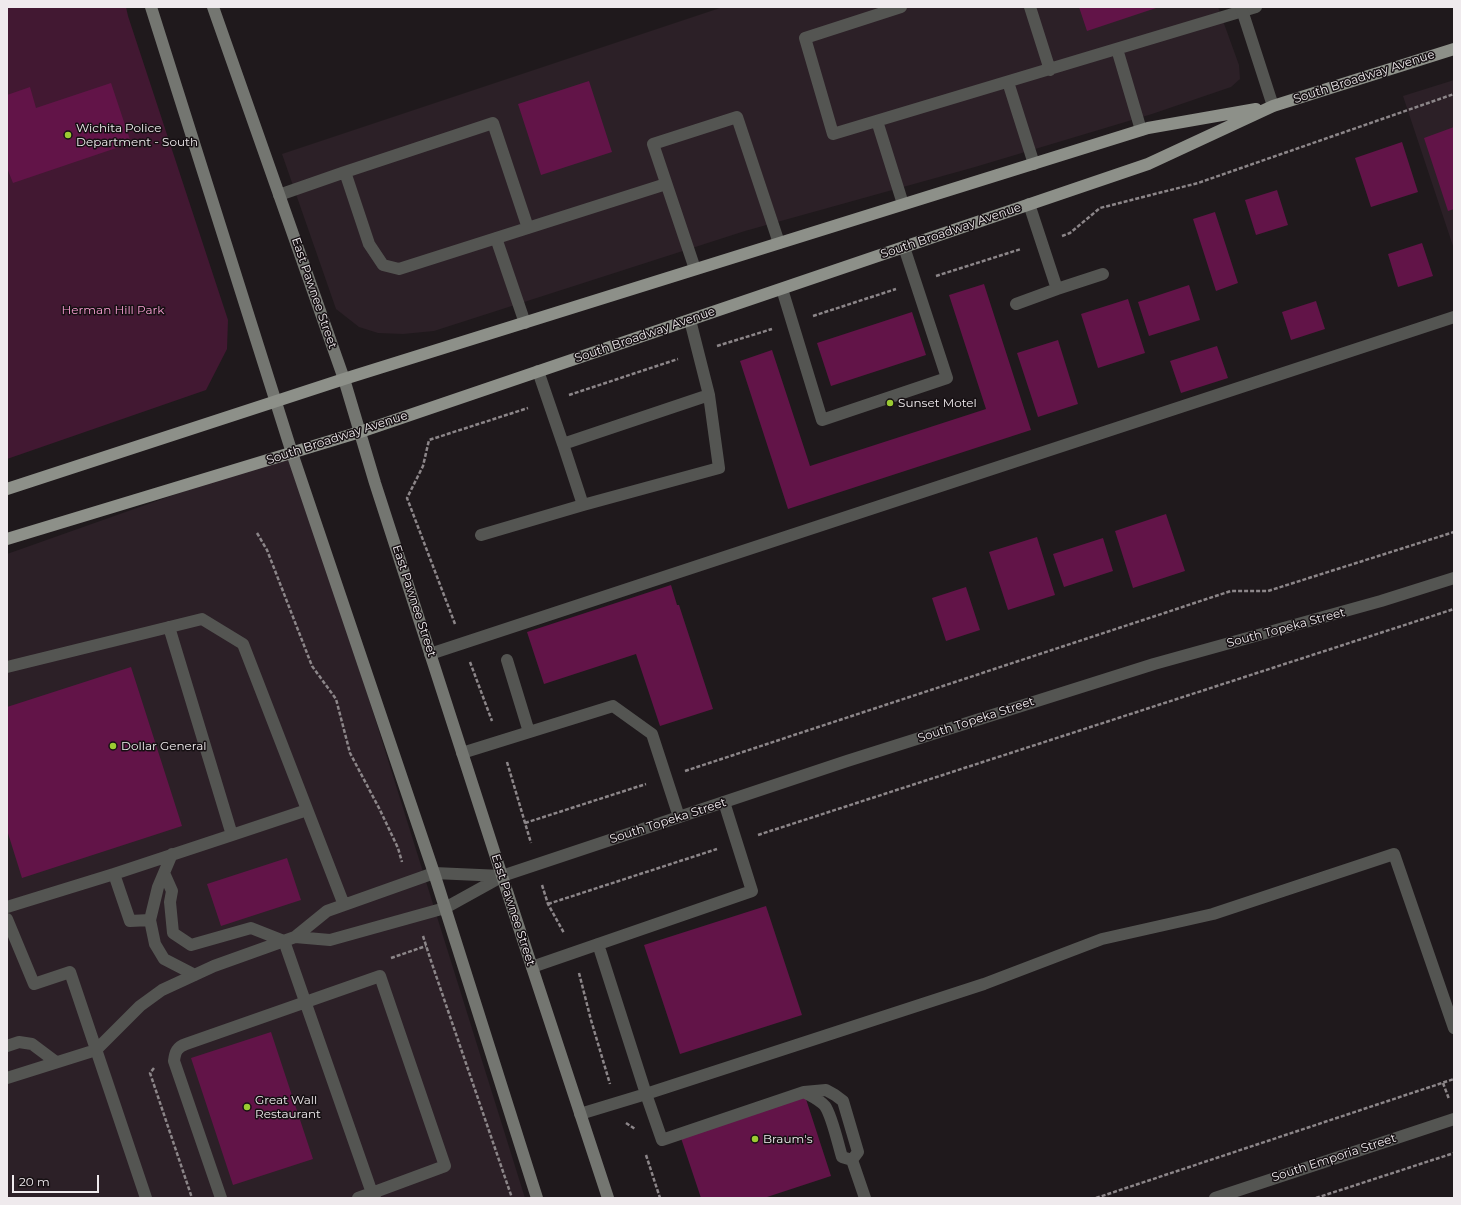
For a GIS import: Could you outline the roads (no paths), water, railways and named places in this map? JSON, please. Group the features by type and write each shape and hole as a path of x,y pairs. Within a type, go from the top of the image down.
{"main road":[{"path":"151,7 292,453 434,873 537,1198"},
{"name":"East Pawnee Street","path":"213,7 344,379 430,654 608,1198"},
{"name":"South Broadway Avenue","path":"7,539 360,432 782,289 1148,164 1273,106 1454,48"},
{"name":"South Broadway Avenue","path":"7,489 344,379 1141,130 1273,106"}],"street":[{"path":"901,7 805,38 833,134 1050,70 1241,9 1256,7"},
{"path":"1030,7 1050,70"},
{"path":"1241,9 1273,106"},
{"path":"1118,49 1141,130"},
{"path":"1008,82 1034,164"},
{"path":"695,269 652,144 736,117 779,243"},
{"path":"877,121 903,204"},
{"path":"279,195 493,123 528,228"},
{"path":"345,172 369,244 384,265 399,269 666,184"},
{"path":"1029,204 1057,289"},
{"path":"496,238 525,323"},
{"path":"782,289 822,420 947,378 904,247"},
{"path":"1016,304 1103,274"},
{"path":"430,654 1454,317"},
{"path":"481,535 583,505 719,468 709,394 690,320"},
{"path":"538,371 583,505"},
{"path":"563,444 709,394"},
{"name":"South Topeka Street","path":"502,876 847,761 1154,664 1381,601 1454,578"},
{"path":"7,667 202,619 243,644 344,905"},
{"path":"168,628 232,835"},
{"path":"507,660 529,732"},
{"path":"462,753 613,706 652,734 679,817"},
{"path":"532,967 752,891 724,802"},
{"path":"7,907 114,874 307,810"},
{"path":"172,854 158,887 150,920 156,944 164,959 195,975"},
{"path":"580,1114 984,984 1102,939 1213,914 1394,854 1454,1028"},
{"path":"164,873 172,890 170,902 173,933 191,945 251,928 289,939 330,940 445,908 502,876"},
{"path":"7,1078 96,1050 140,1006 162,990 214,966 289,939 327,910 434,873 502,876"},
{"path":"114,874 130,921 150,920"},
{"path":"7,919 34,984 70,972 146,1198"},
{"path":"289,939 307,1002 374,1195"},
{"path":"598,944 662,1140 804,1092 826,1090 842,1101 858,1152 852,1160"},
{"path":"221,1198 174,1060 176,1050 180,1046 380,976 445,1166 374,1195 358,1198"},
{"path":"7,1046 19,1042 32,1044 56,1062"},
{"path":"804,1092 825,1106 830,1117 842,1157 852,1160"},
{"name":"South Emporia Street","path":"1215,1198 1454,1119"},
{"path":"852,1160 865,1198"}],"place":[{"name":"Wichita Police Department - South","path":"68,135"},
{"name":"Sunset Motel","path":"890,403"},
{"name":"Dollar General","path":"113,746"},
{"name":"Great Wall Restaurant","path":"247,1107"},
{"name":"Braum's","path":"755,1139"}],"park label":[{"name":"Herman Hill Park","path":"113,310"}]}
